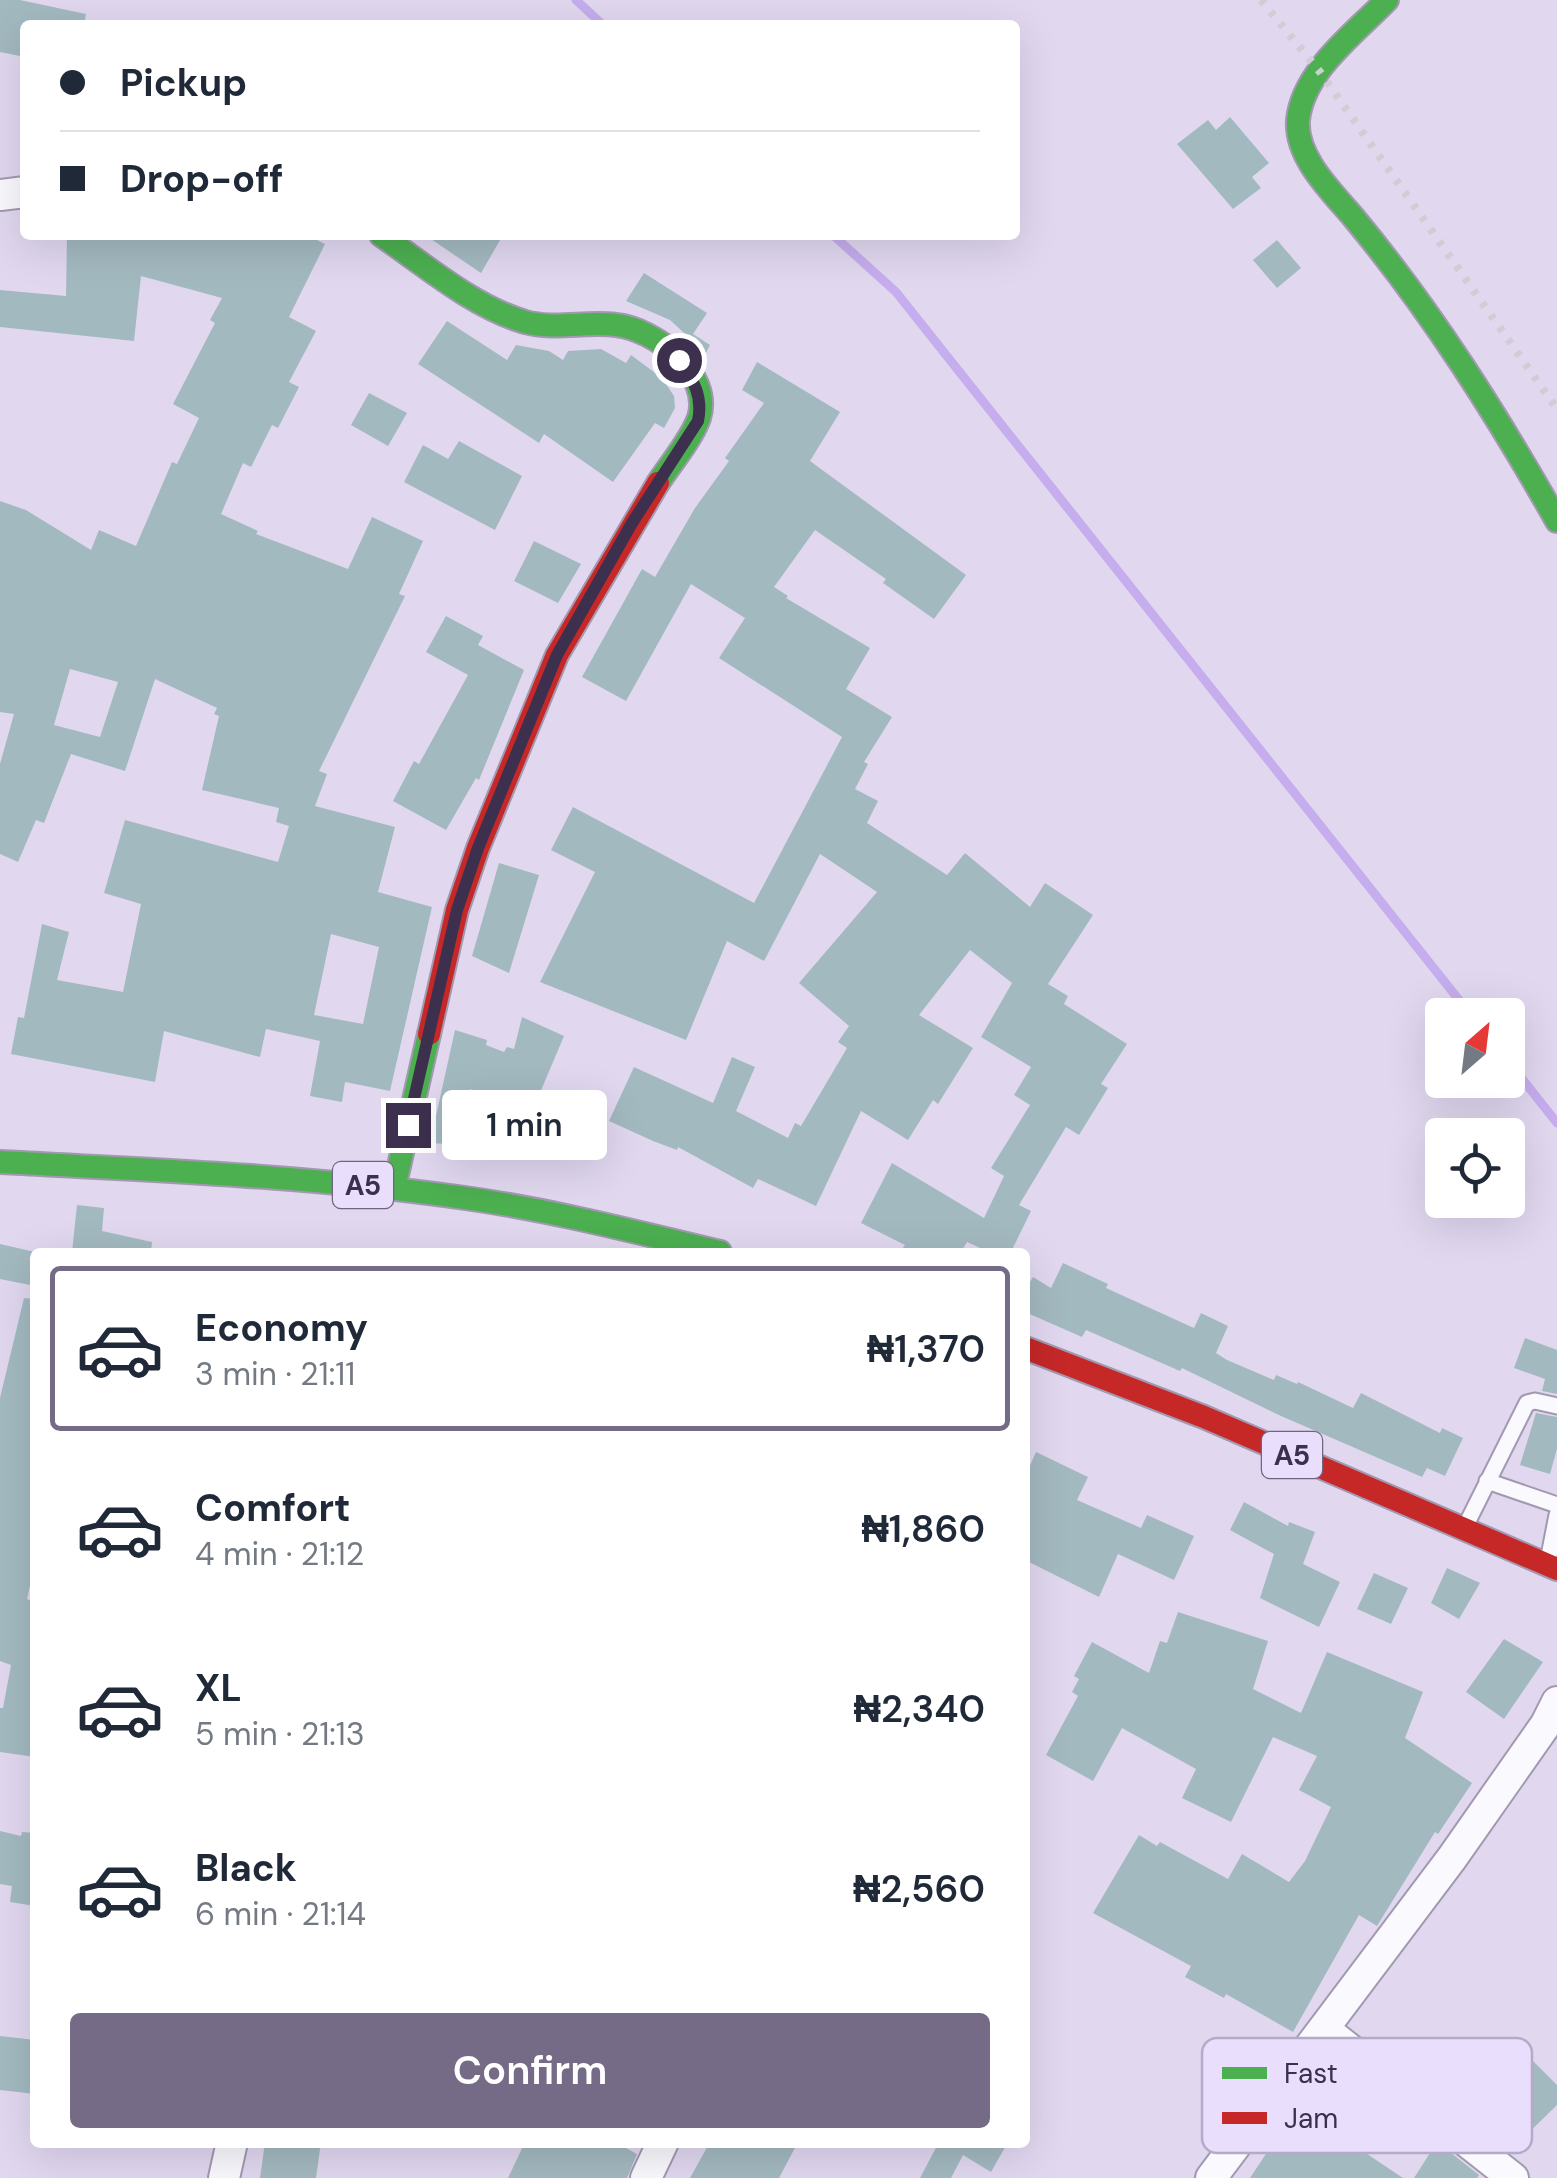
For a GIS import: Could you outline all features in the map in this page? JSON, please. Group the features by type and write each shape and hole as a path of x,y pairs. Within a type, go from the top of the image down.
{"main road":[{"path":"1386,0 1320,72 1303,98 1298,125 1308,158 1455,352 1518,450 1557,521"},
{"path":"389,240 498,311 526,322 557,327 622,325 653,339 679,360 702,402 698,421 632,523 557,655 478,848 457,910 394,1188"},
{"name":"A5","path":"0,1162 263,1176 394,1188 471,1199 701,1248"},
{"name":"A5","path":"1030,1350 1204,1417 1552,1567"}],"street":[{"path":"1317,2038 1452,1858 1546,1724 1557,1702"},
{"path":"1324,2029 1335,2038"},
{"path":"224,2178 231,2148"},
{"path":"646,2178 660,2148"},
{"path":"1211,2178 1230,2153"},
{"path":"1481,2153 1513,2178"}],"lane":[{"path":"1464,1529 1527,1403 1535,1400 1557,1406"},
{"path":"1488,1481 1557,1505"},
{"path":"1552,1567 1557,1515"}],"building":[{"path":"0,0 20,0 86,14 85,20 20,20 20,56 0,52"},
{"path":"1230,117 1269,163 1252,177 1261,188 1233,209 1177,144 1208,120 1216,130"},
{"path":"67,240 317,240 325,244 289,317 316,331 289,382 299,387 278,428 272,425 251,467 243,463 221,514 258,531 256,534 348,569 372,517 423,541 399,594 405,596 319,771 327,774 315,806 395,827 378,892 432,907 390,1091 345,1082 342,1102 310,1096 320,1041 266,1029 260,1057 164,1031 155,1082 11,1054 18,1017 24,1018 42,924 69,932 57,980 123,992 141,904 104,893 125,820 278,862 289,826 276,822 279,808 202,790 219,716 214,714 217,708 155,679 125,771 71,754 44,823 36,820 18,862 0,854 0,764 14,714 0,712 0,501 26,510 91,550 99,530 136,546 172,462 177,464 199,418 173,404 215,323 210,320 222,298 141,276 134,341 0,327 0,290 66,296","holes":["70,669 118,682 100,737 54,725","331,934 379,947 363,1024 314,1015"]},
{"path":"432,240 500,240 481,273"},
{"path":"1277,240 1301,268 1277,288 1253,260"},
{"path":"644,273 707,313 693,334 710,345 706,353 670,320 626,301"},
{"path":"447,321 507,360 516,345 549,351 563,360 568,351 601,349 626,363 631,355 662,378 674,396 675,408 664,428 655,423 613,482 544,434 539,443 418,364"},
{"path":"757,362 840,412 810,461 966,575 934,619 883,583 886,579 815,530 774,587 870,648 846,689 892,717 864,762 868,764 855,789 878,801 867,823 947,875 965,853 1030,907 1045,883 1093,915 1048,984 1068,996 1064,1004 1127,1044 1101,1084 1108,1088 1079,1135 1066,1127 1019,1205 1031,1211 1013,1248 980,1248 967,1242 963,1248 903,1248 905,1245 861,1223 892,1163 984,1218 1004,1176 991,1168 1030,1105 1014,1095 1031,1067 981,1037 1012,983 970,950 919,1015 973,1048 938,1104 933,1100 908,1140 861,1111 816,1206 758,1179 753,1188 678,1147 677,1150 653,1141 609,1121 634,1067 713,1103 732,1057 755,1067 736,1111 788,1138 795,1123 801,1126 847,1048 838,1042 849,1026 799,983 877,892 820,854 764,961 727,941 686,1040 540,982 595,872 551,850 573,807 754,903 842,737 719,658 745,618 691,584 626,701 582,677 642,569 655,577 695,508 729,461 725,458 764,403 742,390"},
{"path":"369,393 407,413 388,446 351,425"},
{"path":"459,441 522,476 495,530 404,482 423,445 448,459"},
{"path":"534,541 581,564 558,603 514,581"},
{"path":"446,616 483,636 478,645 524,670 479,780 476,778 446,830 393,801 414,761 419,764 468,675 426,652"},
{"path":"499,863 539,875 509,973 472,956"},
{"path":"522,1017 564,1036 531,1114 470,1089 467,1145 430,1143 455,1030 487,1040 486,1045 504,1052 507,1047 514,1049"},
{"path":"77,1205 104,1208 102,1231 152,1242 151,1248 72,1248"},
{"path":"0,1244 30,1251 30,1285 0,1279"},
{"path":"1063,1263 1108,1284 1106,1288 1194,1328 1201,1313 1228,1326 1216,1353 1227,1360 1274,1380 1276,1375 1298,1382 1353,1408 1361,1393 1440,1433 1442,1428 1463,1438 1445,1476 1427,1468 1422,1477 1182,1368 1180,1371 1086,1330 1082,1337 1030,1314 1033,1277 1051,1288"},
{"path":"24,1298 30,1299 30,1756 0,1752 0,1708 11,1665 0,1661 0,1398"},
{"path":"1525,1338 1557,1350 1557,1394 1542,1391 1545,1379 1514,1368"},
{"path":"1536,1413 1557,1417 1557,1449 1550,1474 1520,1465"},
{"path":"1036,1452 1088,1477 1077,1500 1141,1528 1147,1515 1194,1536 1174,1580 1118,1554 1099,1597 1030,1562 1030,1466"},
{"path":"1244,1502 1288,1526 1289,1522 1315,1532 1303,1564 1340,1582 1319,1627 1260,1598 1274,1554 1230,1530"},
{"path":"1447,1568 1480,1583 1459,1619 1431,1603"},
{"path":"1374,1573 1408,1588 1391,1624 1357,1609"},
{"path":"1178,1612 1268,1641 1253,1689 1301,1713 1327,1652 1423,1692 1405,1738 1472,1783 1438,1834 1435,1832 1377,1926 1359,1915 1293,2032 1226,1994 1224,1998 1185,1977 1191,1966 1093,1913 1139,1835 1157,1846 1160,1842 1228,1879 1242,1854 1289,1882 1305,1861 1331,1807 1299,1790 1317,1756 1273,1737 1231,1822 1182,1798 1196,1769 1122,1728 1093,1781 1046,1755 1078,1696 1072,1692 1079,1679 1074,1676 1092,1642 1149,1673 1160,1641 1167,1643"},
{"path":"1504,1639 1543,1662 1504,1719 1466,1692"},
{"path":"0,1831 21,1836 22,1832 30,1833 30,1905 10,1902 12,1886 0,1884"},
{"path":"0,2036 30,2039 30,2093 0,2090"},
{"path":"1532,2060 1557,2085 1557,2105 1532,2129"},
{"path":"264,2148 320,2148 316,2178 260,2178"},
{"path":"522,2148 626,2148 637,2154 627,2178 508,2178"},
{"path":"707,2148 795,2148 779,2178 690,2178"},
{"path":"936,2148 1005,2148 991,2172 963,2155 951,2178 920,2178"},
{"path":"1267,2153 1366,2153 1403,2178 1250,2178"},
{"path":"1430,2153 1451,2153 1479,2175 1477,2178 1414,2178"}],"waterway":[{"path":"576,0 598,20"},
{"path":"839,240 896,292 1457,998"},
{"path":"1525,1083 1557,1123"}],"railway":[{"path":"1261,0 1320,72 1557,409"}],"traffic: fast":[{"path":"1387,0 1332,54 1310,85 1298,120 1302,147 1317,173 1437,327 1557,521"},
{"path":"388,240 450,284 505,315 536,324 631,328 677,356 697,385 699,418 658,483"},
{"path":"394,1188 429,1034"},
{"path":"0,1162 233,1175 407,1190 529,1209 703,1248"}],"traffic: jam":[{"path":"429,1034 457,910 478,848 557,655 658,483"},
{"path":"1030,1350 1204,1417 1557,1569"}],"route":[{"path":"408,1125 457,910 478,848 557,655 632,523 698,421 702,402 679,360"}]}
